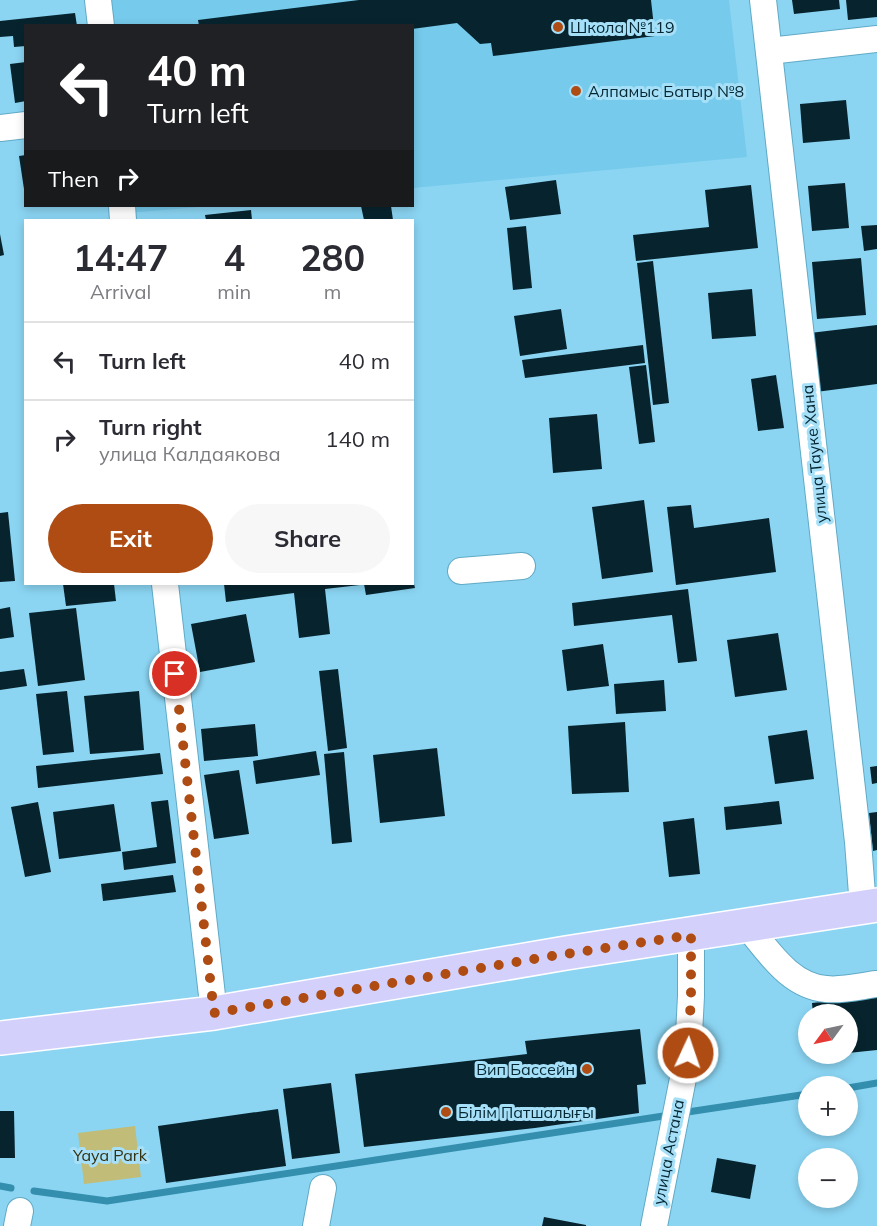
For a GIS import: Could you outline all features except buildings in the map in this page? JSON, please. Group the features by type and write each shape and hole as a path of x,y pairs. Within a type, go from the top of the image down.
{"main road":[{"path":"0,1038 214,1013 546,957 870,906"}],"street":[{"path":"98,0 101,24"},
{"name":"улица Тауке Хана","path":"763,0 855,818 870,906"},
{"path":"769,51 877,39"},
{"path":"0,128 24,125"},
{"path":"462,572 522,566"},
{"path":"165,585 214,1013"},
{"path":"748,927 786,972 813,987 828,989 877,984"},
{"name":"улица Астана","path":"654,1226 688,1053 691,935"},
{"path":"316,1226 323,1188"}],"shaded area":[{"name":"Алпамыс Батыр №8","path":"106,0 729,0 747,157 414,188 414,24 109,24"},
{"path":"128,207 199,207 129,213"}],"green space":[{"name":"Yaya Park","path":"135,1126 141,1177 84,1184 78,1133"}],"waterway":[{"path":"858,1086 877,1083"},
{"path":"681,1113 798,1095"},
{"path":"34,1191 107,1201 670,1115"},
{"path":"0,1186 11,1188"}],"place":[{"name":"Школа №119","path":"558,27"},
{"name":"Алпамыс Батыр №8","path":"576,91"},
{"name":"Вип Бассейн","path":"587,1069"},
{"name":"Білім Патшалығы","path":"446,1112"}],"route":[{"path":"175,674 214,1013 691,935 688,1053"}]}
